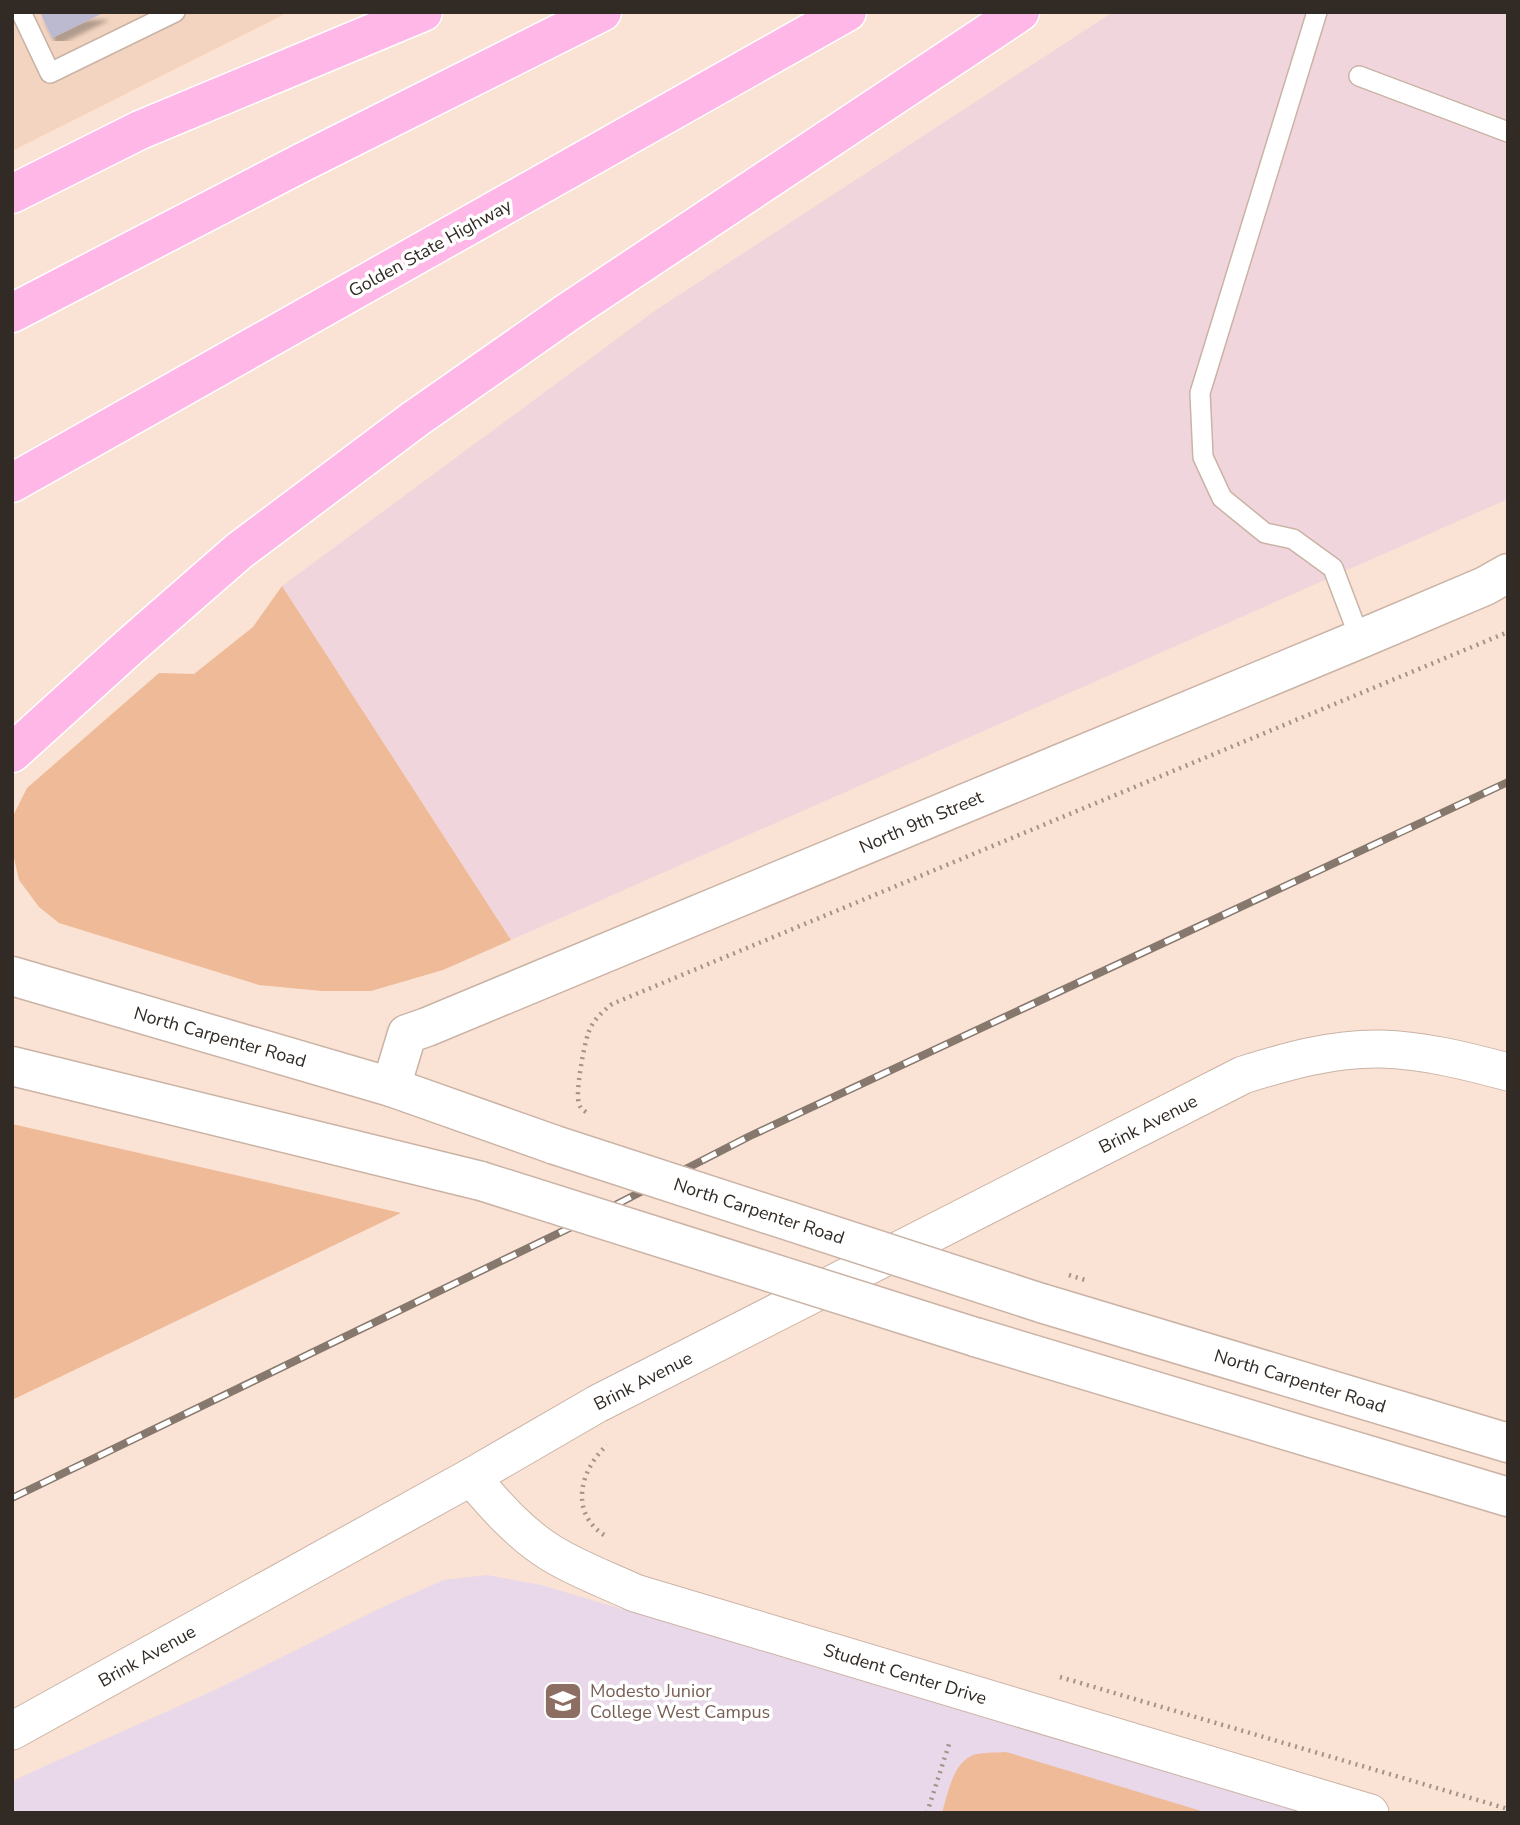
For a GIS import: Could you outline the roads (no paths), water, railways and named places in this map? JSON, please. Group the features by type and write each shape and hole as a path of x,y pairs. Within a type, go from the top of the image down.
{"highway":[{"path":"12,194 140,130 424,12"},
{"path":"12,313 303,162 603,12"},
{"name":"Golden State Highway","path":"12,483 847,12"},
{"path":"12,753 239,551 415,419 568,312 1020,12"}],"main road":[{"name":"North 9th Street","path":"391,1087 407,1034 1500,579"},
{"name":"North Carpenter Road","path":"12,976 391,1087 555,1144 1041,1303 1508,1443"},
{"path":"12,1066 481,1181 975,1337 1508,1497"}],"street":[{"name":"Brink Avenue","path":"12,1731 609,1398 1243,1075 1288,1061 1340,1051 1380,1049 1417,1051 1508,1072"},
{"name":"Student Center Drive","path":"471,1477 515,1525 551,1553 635,1593 1370,1813"}],"lane":[{"path":"22,12 50,72 175,12"},
{"path":"1317,12 1199,393 1203,457 1222,498 1265,533 1293,539 1333,568 1360,639"},
{"path":"1359,76 1508,132"}],"railway":[{"path":"12,1498 588,1219 750,1136 1508,782"}],"place":[{"name":"Modesto Junior College West Campus","path":"563,1701"}]}
